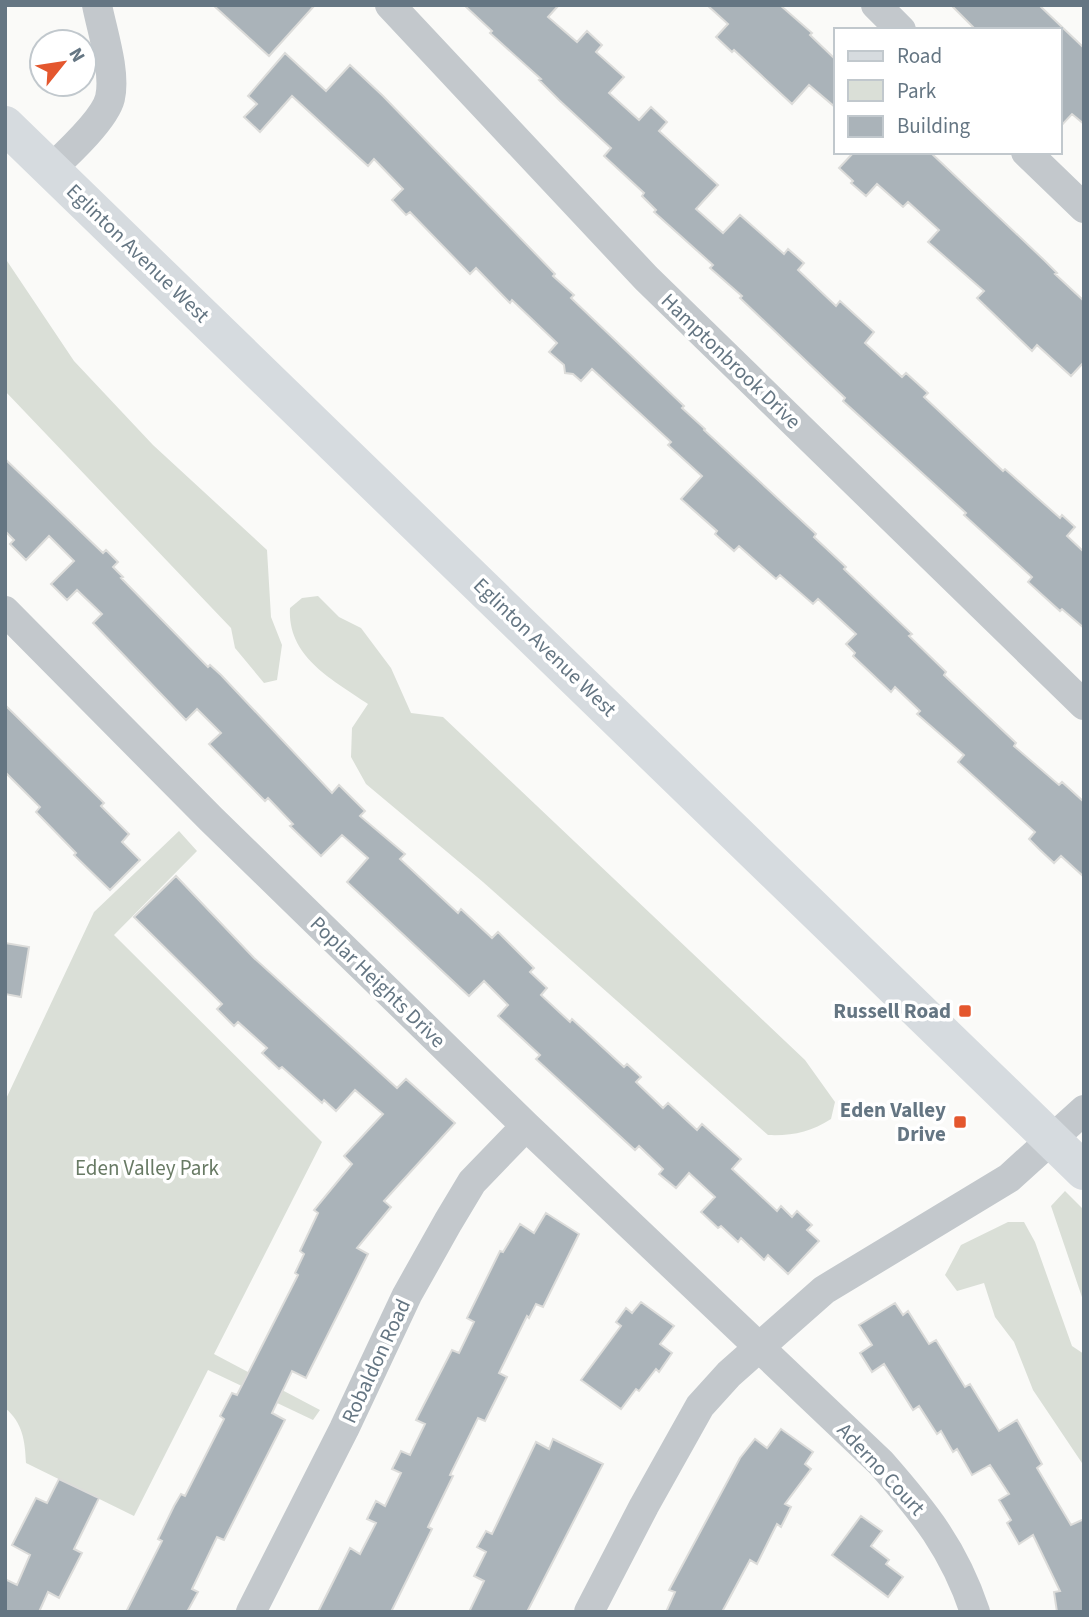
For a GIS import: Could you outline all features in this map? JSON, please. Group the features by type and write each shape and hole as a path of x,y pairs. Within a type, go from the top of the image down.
{"main road":[{"name":"Eglinton Avenue West","path":"5,125 1084,1171"}],"street":[{"path":"51,169 77,145 110,100 110,69 97,5"},
{"name":"Hamptonbrook Drive","path":"390,5 646,278 1084,705"},
{"path":"876,5 899,28"},
{"path":"1028,154 1084,208"},
{"name":"Poplar Heights Drive","path":"5,611 211,818 526,1126 759,1346"},
{"path":"589,1612 700,1406 759,1346 824,1290 1009,1178 1084,1110"},
{"name":"Robaldon Road","path":"251,1612 344,1429 407,1295 448,1222 471,1182 526,1126"},
{"name":"Aderno Court","path":"759,1346 795,1384 881,1463 926,1515 960,1570 975,1612"}],"green space":[{"path":"5,258 74,361 153,445 267,550 271,617 282,645 277,680 264,683 235,648 231,628 5,391"},
{"path":"318,596 339,617 361,628 391,668 411,713 443,717 805,1060 835,1102 831,1119 801,1132 768,1135 483,882 366,784 351,757 352,728 368,704 327,676 304,654 291,625 290,608 302,598"},
{"name":"Eden Valley Park","path":"179,831 197,851 114,935 322,1142 214,1354 320,1410 313,1420 208,1370 134,1516 26,1463 22,1433 16,1420 5,1408 5,1101 94,912"},
{"path":"1065,1191 1084,1210 1084,1303 1051,1206"},
{"path":"1008,1222 1024,1222 1035,1242 1072,1346 1084,1354 1084,1466 1033,1390 1014,1342 995,1317 984,1283 957,1291 945,1275 961,1245"}],"building":[{"path":"213,5 315,5 269,56"},
{"path":"464,5 559,5 548,17 577,42 587,31 602,45 596,52 624,77 609,93 639,120 651,107 667,122 659,131 718,185 696,209 723,233 740,215 784,254 788,249 804,263 798,270 836,306 840,301 874,332 865,343 902,377 906,373 928,393 924,397 1003,471 1005,469 1060,518 1062,515 1075,527 1067,536 1084,552 1084,628 1028,582 1032,577 843,401 845,398 710,268 713,265 654,212 656,210 642,196 644,193 604,156 611,148"},
{"path":"707,5 780,5 812,33 810,35 834,58 834,106 809,85 792,104 734,50 732,52 716,37 728,24"},
{"path":"951,5 1039,5 1084,48 1084,124 1072,114 1061,126 1061,28 974,28"},
{"path":"285,53 326,91 350,65 555,274 553,276 574,295 571,298 684,406 682,408 704,430 816,534 814,537 846,567 844,569 912,634 909,636 946,672 944,675 1016,743 1014,746 1059,785 1062,782 1084,802 1084,877 1061,856 1054,863 1039,849 1029,839 1035,832 958,762 964,755 917,714 920,711 895,687 891,692 853,656 855,653 846,644 856,634 818,599 813,604 780,575 776,579 739,546 734,551 715,534 717,531 681,499 702,476 668,445 671,442 592,369 581,381 573,374 565,373 564,365 549,352 557,343 512,300 510,303 476,268 470,274 410,212 406,215 392,200 403,189 374,159 368,166 292,96 260,132 244,117 257,104 248,96"},
{"path":"852,154 932,154 1084,301 1084,362 1071,376 1037,345 1032,351 977,298 984,291 928,242 939,230 908,202 903,207 877,184 866,196 839,168"},
{"path":"5,459 103,553 106,550 118,562 113,567 123,577 121,578 208,667 210,665 221,675 332,793 339,785 365,811 360,816 405,854 400,859 458,913 461,909 492,938 498,932 534,968 530,972 547,988 541,995 570,1022 572,1019 624,1067 627,1064 641,1077 636,1082 663,1108 668,1103 697,1130 702,1124 741,1159 732,1169 777,1211 781,1206 792,1217 797,1211 812,1225 807,1230 819,1241 788,1274 768,1255 764,1260 741,1238 738,1242 701,1212 715,1197 689,1173 676,1188 659,1174 663,1169 639,1146 635,1150 536,1059 540,1055 498,1016 508,1005 484,981 469,996 347,882 368,858 342,835 321,856 290,826 293,824 268,798 265,801 209,744 221,733 197,709 186,720 93,623 102,614 77,590 67,600 51,584 74,561 49,536 26,560 10,544 14,540 5,531"},
{"path":"5,705 104,803 101,806 129,834 122,842 140,860 110,890 74,855 76,853 36,812 40,807 5,772"},
{"path":"176,876 254,958 397,1088 406,1079 455,1123 384,1201 391,1207 357,1248 368,1254 306,1378 292,1371 272,1413 285,1420 224,1540 217,1537 192,1589 198,1592 187,1612 126,1612 162,1541 158,1539 174,1506 181,1494 185,1496 224,1419 220,1416 232,1393 237,1395 298,1275 295,1273 304,1254 300,1251 318,1213 314,1210 352,1164 344,1156 383,1114 355,1090 336,1111 324,1100 322,1103 282,1067 279,1069 262,1053 267,1048 238,1022 234,1026 217,1009 222,1004 134,917"},
{"path":"5,943 29,947 21,997 5,994"},
{"path":"546,1213 579,1234 543,1307 536,1304 529,1318 527,1316 499,1373 507,1377 485,1421 478,1418 428,1527 432,1529 391,1612 318,1612 350,1548 360,1554 376,1523 367,1519 376,1501 385,1506 401,1473 392,1469 401,1451 410,1455 425,1424 416,1420 452,1350 459,1353 474,1322 467,1318 500,1251 503,1252 520,1224 534,1233"},
{"path":"641,1302 674,1326 660,1344 672,1353 659,1372 656,1369 621,1409 581,1380 621,1326 616,1322 626,1308 632,1313"},
{"path":"895,1303 903,1315 908,1311 929,1344 936,1340 965,1387 970,1384 999,1431 1017,1420 1042,1464 1037,1468 1071,1525 1084,1519 1084,1612 1057,1612 1054,1592 1060,1591 1033,1535 1019,1544 1007,1523 1011,1520 999,1500 1009,1494 990,1465 972,1475 957,1449 953,1452 941,1431 937,1434 919,1406 913,1410 884,1364 872,1372 860,1353 872,1345 859,1325"},
{"path":"781,1429 813,1452 805,1464 811,1469 785,1504 791,1507 781,1527 777,1524 757,1564 750,1560 722,1612 666,1612 675,1592 669,1590 740,1458 755,1439 767,1448"},
{"path":"553,1439 603,1464 527,1612 469,1612 484,1581 474,1576 486,1552 477,1547 486,1531 492,1534 536,1442 549,1449"},
{"path":"59,1479 99,1498 74,1549 82,1553 59,1598 48,1592 39,1612 5,1612 5,1579 17,1585 30,1555 12,1545 36,1498 47,1503"},
{"path":"861,1516 882,1531 871,1546 889,1560 886,1564 903,1577 888,1597 832,1555"}],"place":[{"name":"Russell Road","path":"965,1011"},
{"name":"Eden Valley Drive","path":"960,1122"}]}
